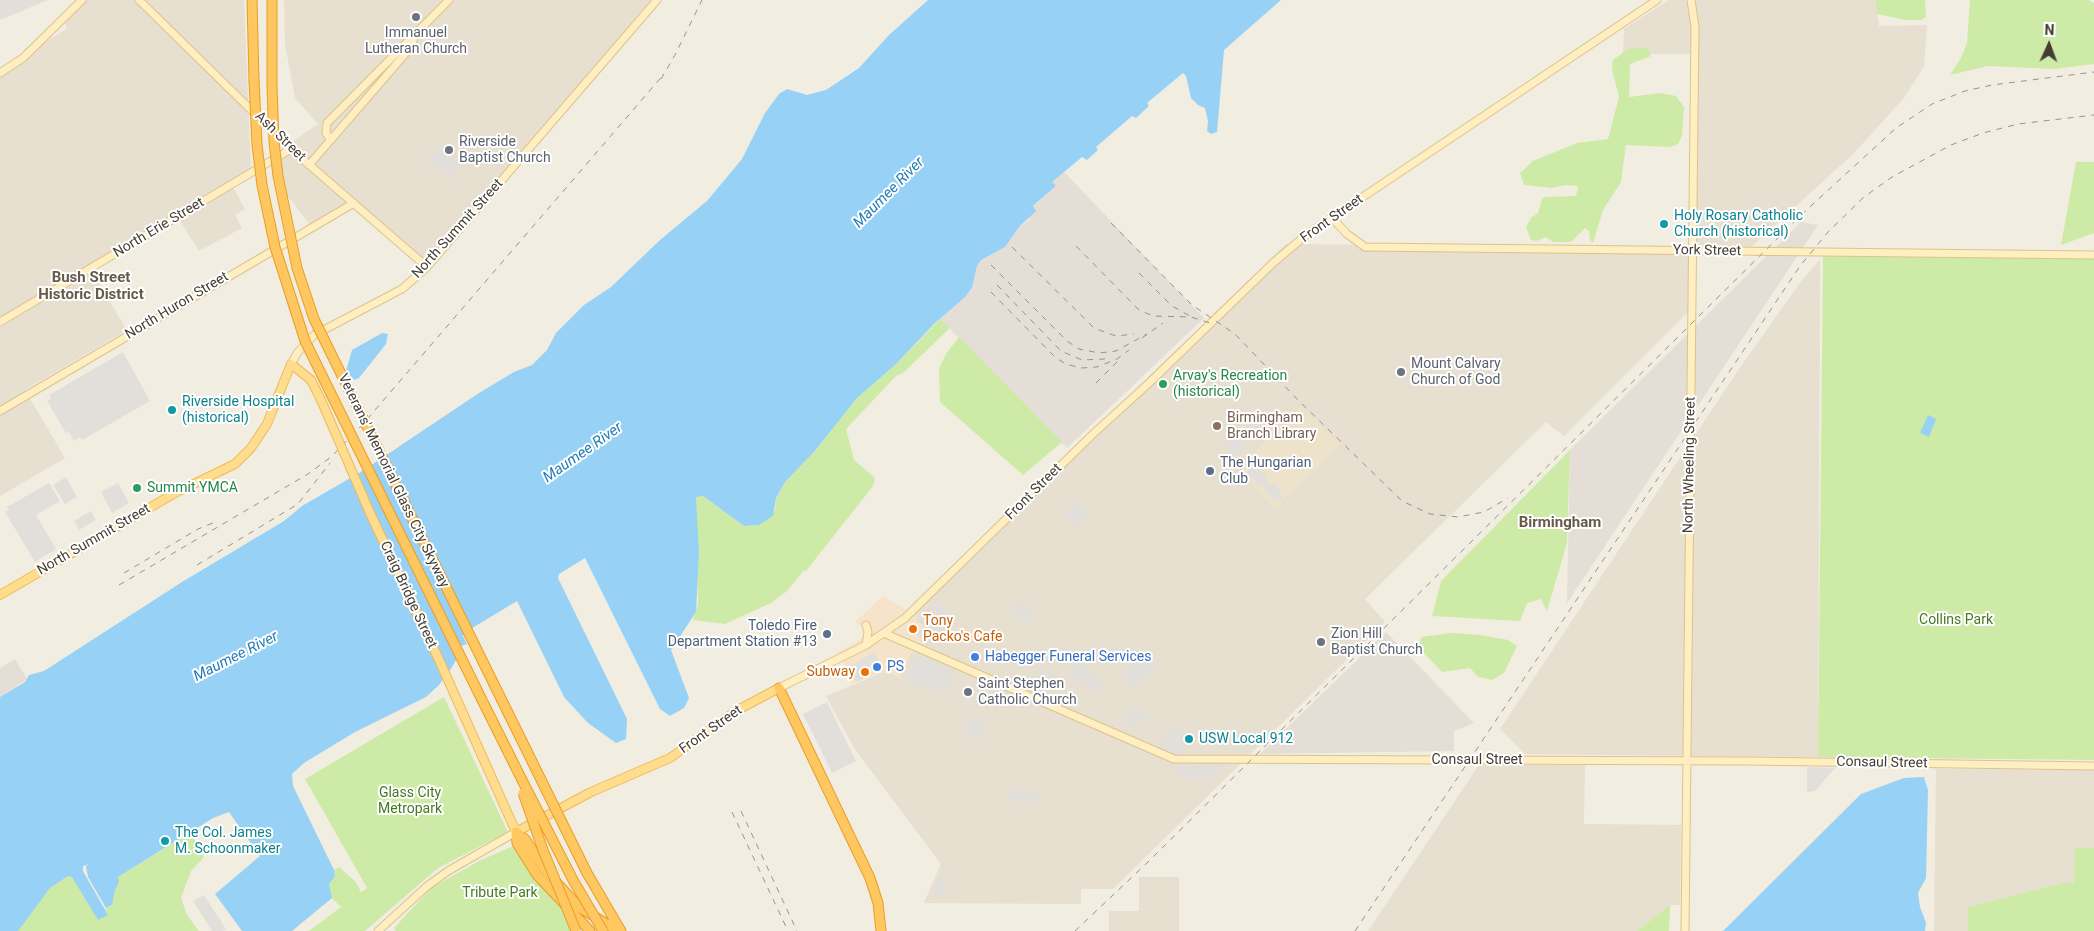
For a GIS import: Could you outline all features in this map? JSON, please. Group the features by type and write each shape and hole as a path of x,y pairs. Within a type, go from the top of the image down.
{"highway":[{"name":"Veterans' Memorial Glass City Skyway","path":"254,0 254,80 257,145 262,185 275,247 305,341 521,778 573,880 603,931"},
{"name":"Veterans' Memorial Glass City Skyway","path":"272,0 272,86 274,142 278,176 297,268 314,319 587,873 619,930"},
{"path":"776,689 863,877 872,905 875,931"},
{"path":"776,689 870,878 878,903 881,931"},
{"path":"521,778 524,793 543,850 576,931"},
{"path":"516,832 525,839 545,870 579,907 619,930"},
{"path":"516,832 517,843 534,871 590,931"}],"main road":[{"name":"Craig Bridge Street","path":"291,364 310,380 321,400 361,495 440,662 459,709 516,832"},
{"name":"North Summit Street","path":"0,595 176,493 235,464 251,448 267,424 291,364"},
{"name":"Front Street","path":"516,832 591,792 670,758 736,711 776,689"}],"street":[{"path":"0,74 23,58 82,0"},
{"name":"Ash Street","path":"139,0 291,150 427,267"},
{"path":"331,140 326,133 327,123 450,0"},
{"name":"North Summit Street","path":"291,364 298,352 314,335 402,289 427,267 658,0"},
{"name":"Front Street","path":"776,689 886,634 905,618 1061,465 1273,263 1306,235 1657,0"},
{"name":"North Wheeling Street","path":"1685,931 1696,27 1691,0"},
{"path":"309,164 412,46 414,36"},
{"name":"North Erie Street","path":"0,322 291,150"},
{"name":"North Huron Street","path":"0,410 354,203"},
{"name":"York Street","path":"1332,218 1347,234 1365,247 2094,255"},
{"path":"866,625 868,632 866,645"},
{"name":"Consaul Street","path":"886,634 1174,759 1687,760 2094,766"},
{"name":"Front Street","path":"378,931 426,887 448,871 516,832"}],"shaded area":[{"path":"0,0 48,0 0,20"},
{"path":"2,0 38,0 0,15"},
{"path":"78,0 244,0 251,172 231,184 245,209 235,215 242,228 199,251 180,221 92,272 127,330 25,390 65,458 0,496 0,68 67,29 64,20 69,5"},
{"path":"284,0 651,0 433,260 421,261 353,206 313,229 285,192 279,151 318,124 295,98 285,44"},
{"path":"1669,0 1875,0 1879,26 1927,25 1924,66 1904,98 1854,153 1749,249 1689,248 1692,54 1623,54 1624,29"},
{"path":"439,148 454,160 465,148 471,154 451,178 429,160"},
{"path":"1064,172 1204,318 1067,448 940,319 972,289 977,266 981,260 1005,247 1019,227 1029,220 1033,207 1056,186 1051,182"},
{"path":"1801,222 1818,225 1567,603 1570,450"},
{"path":"1286,244 1689,248 1689,311 1564,436 1546,422 1365,599 1385,622 1113,889 1081,889 1081,904 924,903 941,864 854,748 826,696 884,672 900,677 910,654 935,637 907,610"},
{"path":"1820,259 1818,757 1525,754 1500,729 1737,372 1799,284"},
{"path":"123,352 150,401 82,440 80,437 74,441 69,432 66,433 47,401 51,398 49,395"},
{"path":"1301,406 1340,445 1275,509 1237,469"},
{"path":"1233,433 1244,444 1242,447 1245,450 1242,453 1234,451 1236,453 1233,457 1224,448 1227,445 1230,448 1233,444 1229,445 1224,440"},
{"path":"1248,463 1253,467 1255,465 1267,477 1265,480 1271,486 1274,483 1282,492 1280,495 1283,498 1280,501 1276,498 1274,500 1264,490 1266,488 1263,485 1261,487 1247,473 1249,471 1245,466"},
{"path":"66,477 77,497 65,504 53,485"},
{"path":"49,483 60,501 36,515 56,549 35,562 5,512 9,510 7,507"},
{"path":"118,483 129,503 112,513 101,492"},
{"path":"1075,501 1089,515 1077,527 1064,512"},
{"path":"91,511 96,520 79,530 74,521"},
{"path":"883,596 907,610 936,637 910,654 900,677 884,672 852,684 838,652 866,636 866,630 855,622"},
{"path":"937,600 947,610 949,617 943,626 945,628 929,645 920,642 922,639 916,634 924,627 916,619"},
{"path":"1020,601 1033,614 1025,622 1012,609"},
{"path":"1386,632 1474,723 1454,731 1454,751 1260,754"},
{"path":"875,652 879,662 860,671 864,679 856,682 849,666"},
{"path":"1144,653 1158,668 1149,677 1145,674 1134,688 1122,676"},
{"path":"917,654 956,670 945,694 923,684 921,689 905,682"},
{"path":"15,659 27,679 0,697 0,668"},
{"path":"1078,659 1106,688 1101,693 1065,677 1074,668 1071,666"},
{"path":"1039,668 1055,675 1046,696 1030,689"},
{"path":"827,702 856,761 832,773 803,714"},
{"path":"1130,708 1149,716 1145,724 1136,721 1132,730 1122,726"},
{"path":"970,715 983,720 979,729 983,731 979,740 963,733"},
{"path":"1168,725 1185,730 1183,754 1176,754 1159,747"},
{"path":"1224,764 1219,775 1209,779 1182,779 1177,773 1177,765"},
{"path":"1479,765 1585,765 1584,824 1681,825 1680,905 1670,905 1637,931 1368,931"},
{"path":"1807,767 1835,768 1815,791 1807,792"},
{"path":"1936,769 2094,770 2094,848 2075,848 2075,883 2062,883 1968,907 1968,931 1934,931"},
{"path":"1010,788 1039,793 1037,804 1008,799"},
{"path":"939,876 946,876 945,896 934,896"},
{"path":"1139,877 1179,877 1179,931 1109,931 1109,911 1139,911"},
{"path":"204,895 226,929 223,931 212,931 193,901"}],"green space":[{"path":"1875,0 1925,0 1926,17 1921,20 1906,20 1877,14"},
{"path":"1970,0 2089,0 2094,3 2094,64 2054,69 1988,66 1950,75 1961,58 1967,43"},
{"path":"1644,47 1649,50 1651,56 1630,64 1629,97 1661,93 1676,96 1684,107 1682,136 1678,144 1670,147 1626,145 1621,182 1603,210 1593,243 1590,240 1589,231 1585,228 1571,242 1553,242 1546,237 1537,241 1531,240 1526,227 1531,218 1538,213 1542,199 1545,197 1576,196 1578,186 1565,185 1552,188 1524,185 1520,173 1533,161 1577,143 1608,139 1619,97 1612,70 1613,60 1628,49"},
{"path":"2076,162 2094,162 2094,233 2061,245"},
{"name":"Collins Park","path":"1823,256 2094,259 2094,760 1818,757"},
{"path":"940,319 950,328 902,374 897,375 846,429 854,460 875,478 873,486 806,571 804,570 787,591 771,603 725,624 693,620 698,604 696,497 703,496 744,526 759,525 775,510 776,498 785,482 814,452 857,398 896,364"},
{"path":"959,337 1062,442 1023,475 940,402 939,368 946,354"},
{"path":"1570,450 1567,543 1547,611 1541,599 1527,603 1520,621 1432,616 1441,581"},
{"path":"1452,633 1508,640 1517,646 1504,673 1492,680 1478,677 1470,668 1442,672 1422,651 1421,637"},
{"name":"Glass City Metropark","path":"444,697 508,832 438,868 365,931 309,931 341,907 332,898 329,884 335,877 334,870 339,867 355,881 361,892 367,888 305,779"},
{"path":"190,833 204,857 191,871 181,898 187,915 199,931 18,931 50,888 68,876 72,877 108,915 105,909 112,905 118,877"},
{"name":"Tribute Park","path":"513,846 546,891 564,910 575,931 396,931 394,928 431,888 479,861"},
{"path":"2075,848 2094,848 2094,931 1968,931 1968,907 2062,883 2074,883"},
{"path":"1670,905 1669,931 1637,931"}],"water":[{"name":"Maumee River","path":"928,0 1281,0 1224,50 1217,132 1211,134 1207,131 1208,121 1205,108 1198,105 1191,98 1186,76 1183,73 1147,103 1149,106 1136,118 1132,116 1096,147 1098,150 1087,160 1082,157 1052,182 1056,186 1033,206 1036,211 1019,227 1005,247 981,260 977,266 972,288 965,297 934,324 896,364 857,398 814,452 785,482 776,498 773,516 759,525 744,526 703,496 696,497 699,552 696,612 671,650 689,698 684,708 670,716 660,709 585,558 559,574 558,578 627,719 626,739 616,743 588,723 564,697 517,601 464,633 463,636 467,644 458,647 459,655 452,667 439,685 426,697 355,732 304,763 292,774 293,786 334,870 335,877 329,884 332,898 292,931 242,931 215,894 260,856 229,812 213,818 118,877 119,882 112,905 106,908 88,877 86,866 89,864 83,866 83,871 108,915 98,920 72,877 68,876 50,888 18,931 0,931 0,697 25,682 29,675 44,671 182,582 284,521 302,506 364,470 479,393 514,372 532,365 547,350 556,333 584,305 611,287 660,240 707,201 742,159 765,113 779,94 787,89 807,95 826,90 859,68 889,35"},
{"path":"382,333 388,334 386,344 359,378 354,380 346,371 352,350"},
{"path":"1928,415 1936,419 1929,437 1920,433"},
{"path":"1924,777 1928,790 1926,878 1918,893 1920,907 1926,923 1925,931 1723,931 1861,794 1904,778"}],"railway":[{"path":"661,79 702,0"},
{"path":"1075,931 1148,862 1800,216 1896,128 1932,104 1965,91 1992,85 2094,72"},
{"path":"119,585 308,474 331,457 363,424 664,74"},
{"path":"1355,931 1800,266 1828,232 1864,197 1892,177 1951,145 1983,133 2018,124 2094,115"},
{"path":"1111,223 1192,305 1235,334 1296,398 1402,501 1430,514 1458,517 1484,512 1508,498"},
{"path":"1076,246 1139,310 1153,316 1191,317 1210,323"},
{"path":"1012,247 1094,328 1116,336 1134,334"},
{"path":"991,265 1067,341 1079,349 1099,353 1116,351 1147,334"},
{"path":"1139,273 1172,306 1190,316"},
{"path":"997,285 1061,351 1082,360 1105,359"},
{"path":"991,292 1056,358 1066,364 1081,368 1097,367 1117,359 1129,350"},
{"path":"1142,338 1163,323"},
{"path":"1096,383 1117,362"},
{"path":"197,565 298,504 330,463"},
{"path":"124,573 198,529 218,521"},
{"path":"741,811 797,931"},
{"path":"732,812 788,931"}],"place":[{"name":"Immanuel Lutheran Church","path":"416,17"},
{"name":"Riverside Baptist Church","path":"449,150"},
{"name":"Holy Rosary Catholic Church (historical)","path":"1664,224"},
{"name":"Mount Calvary Church of God","path":"1401,372"},
{"name":"Arvay's Recreation (historical)","path":"1163,384"},
{"name":"Riverside Hospital (historical)","path":"172,410"},
{"name":"Birmingham Branch Library","path":"1217,426"},
{"name":"The Hungarian Club","path":"1210,471"},
{"name":"Summit YMCA","path":"137,488"},
{"name":"Tony Packo's Cafe","path":"913,629"},
{"name":"Toledo Fire Department Station #13","path":"827,634"},
{"name":"Zion Hill Baptist Church","path":"1321,642"},
{"name":"Habegger Funeral Services","path":"975,657"},
{"name":"PS","path":"877,667"},
{"name":"Subway","path":"865,672"},
{"name":"Saint Stephen Catholic Church","path":"968,692"},
{"name":"USW Local 912","path":"1189,739"},
{"name":"The Col. James M. Schoonmaker","path":"165,841"}],"district":[{"name":"Bush Street Historic District","path":"91,286"},
{"name":"Birmingham","path":"1560,523"}]}
